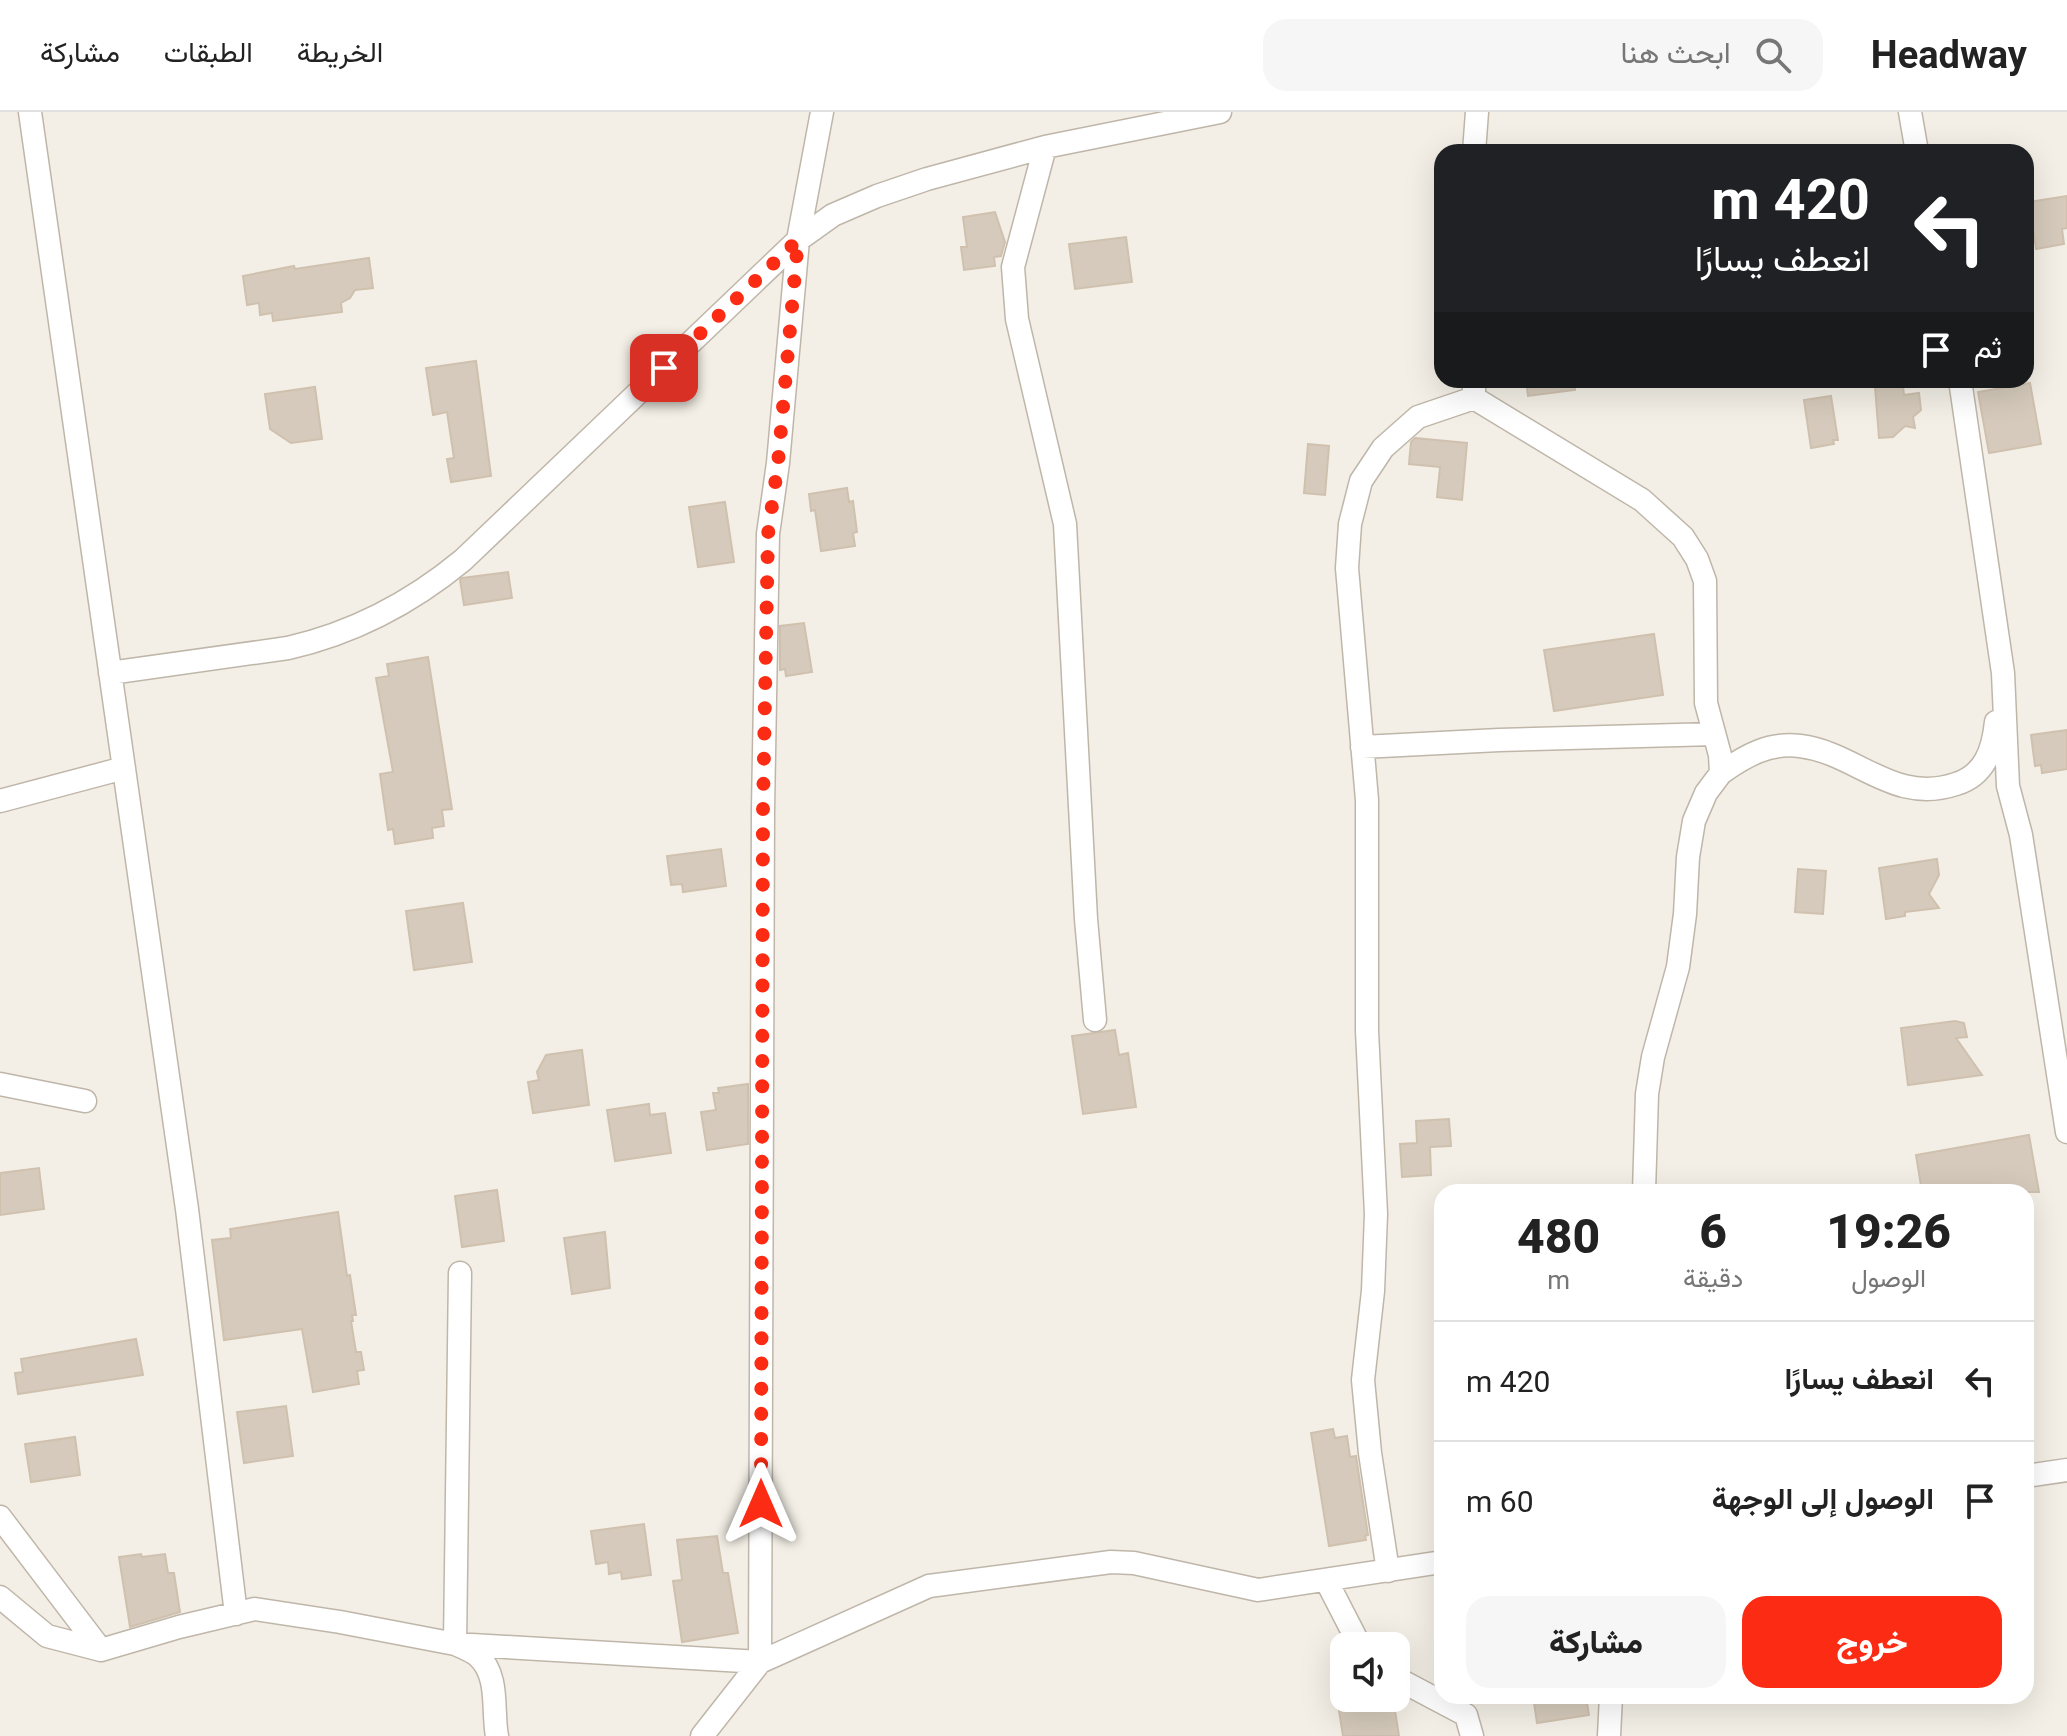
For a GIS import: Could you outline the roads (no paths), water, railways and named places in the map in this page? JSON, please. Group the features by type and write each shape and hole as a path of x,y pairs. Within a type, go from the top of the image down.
{"street":[{"path":"30,112 187,1209 236,1614"},
{"path":"702,1736 760,1662 763,809 768,534 798,240 822,112"},
{"path":"110,673 315,642 368,622 418,595 463,560 798,240 833,215 877,196 1045,147 1220,112"},
{"path":"1475,144 1477,112"},
{"path":"1910,112 1916,144"},
{"path":"1045,147 1013,267 1017,319 1065,524 1086,919 1095,1020"},
{"path":"1961,388 2003,673 2008,786 2021,835 2067,1132"},
{"path":"1388,1571 1370,1453 1363,1380 1373,1291 1376,1214 1367,1031 1367,800 1347,568 1350,524 1361,481 1383,448 1418,417 1474,389 1642,500 1683,537 1697,559 1705,581 1706,703 1721,773"},
{"path":"1644,1184 1647,1094 1653,1057 1678,967 1694,821 1706,793 1721,773 1759,749 1777,746 1800,746 1827,753 1893,785 1916,790 1938,790 1960,783 1974,775 1987,760 1994,738 2003,673"},
{"path":"1362,747 1714,734"},
{"path":"0,801 124,768"},
{"path":"0,1084 85,1101"},
{"path":"455,1644 460,1273"},
{"path":"2034,1475 2067,1470"},
{"path":"0,1517 101,1650"},
{"path":"0,1597 47,1636 101,1650 255,1609 455,1644 760,1662 929,1586 1111,1562 1134,1563 1258,1590 1434,1563"},
{"path":"1326,1580 1353,1632"},
{"path":"455,1644 478,1656 487,1670 495,1695 497,1736"},
{"path":"1410,1685 1434,1698"},
{"path":"1445,1704 1466,1715 1472,1736"},
{"path":"1611,1704 1612,1735"}]}
